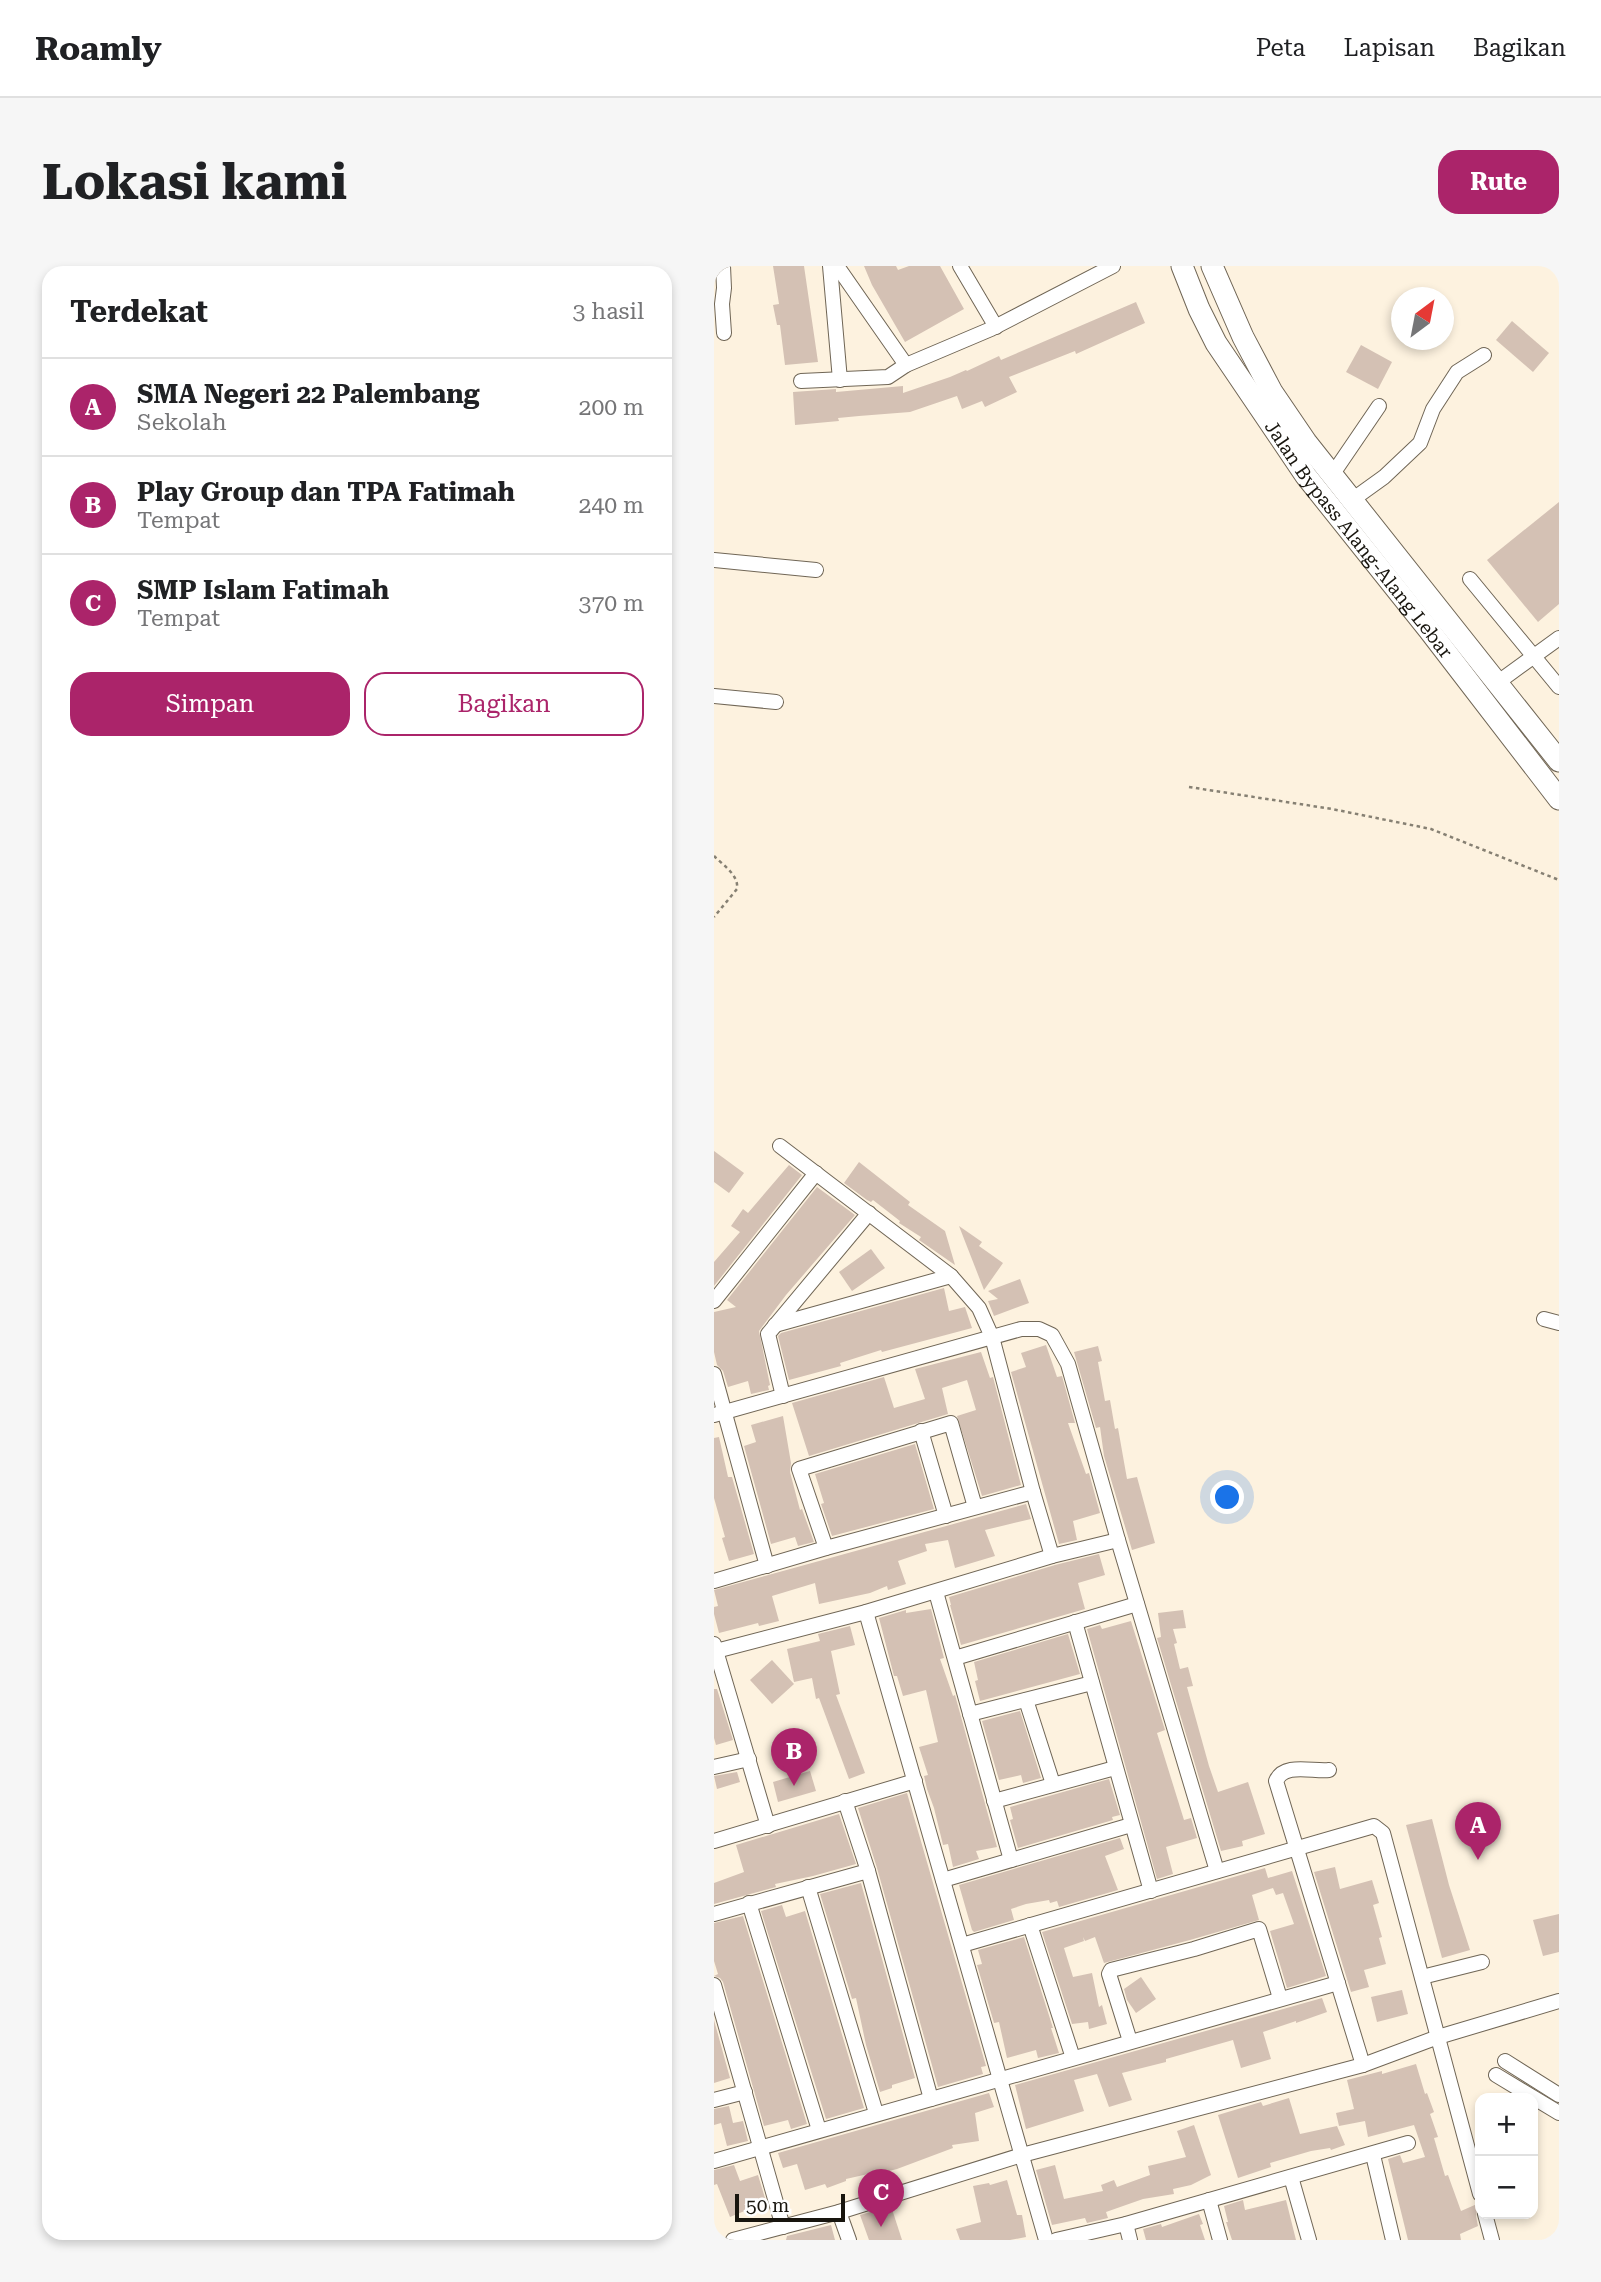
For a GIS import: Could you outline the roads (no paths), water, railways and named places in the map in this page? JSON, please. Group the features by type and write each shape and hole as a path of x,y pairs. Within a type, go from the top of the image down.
{"highway":[{"name":"Jalan Bypass Alang-Alang Lebar","path":"1212,266 1243,337 1272,392 1306,442 1559,761"},
{"name":"Jalan Bypass Alang-Alang Lebar","path":"1178,268 1216,343 1306,476 1559,799"}],"street":[{"path":"723,266 724,333"},
{"path":"830,266 840,380"},
{"path":"836,266 906,365"},
{"path":"960,266 996,327"},
{"path":"801,382 888,377 906,365 996,327 1113,266"},
{"path":"1352,500 1384,477 1420,443 1433,409 1457,372 1484,355"},
{"path":"1332,475 1379,406"},
{"path":"714,560 816,570"},
{"path":"1470,579 1559,687"},
{"path":"1497,683 1559,638"},
{"path":"714,696 776,702"},
{"path":"780,1146 951,1276 979,1308 992,1337 1032,1492 1052,1556"},
{"path":"714,1301 816,1173"},
{"path":"783,1396 768,1334 869,1213"},
{"path":"775,1325 951,1276"},
{"path":"1544,1319 1559,1323"},
{"path":"719,1414 1021,1329 1039,1329 1052,1335 1068,1363 1217,1871"},
{"path":"714,1374 719,1414 767,1566"},
{"path":"826,1548 799,1469 921,1431 951,1423 975,1507"},
{"path":"921,1431 946,1516"},
{"path":"714,1581 1032,1492"},
{"path":"768,1826 715,1647 866,1612 1052,1556 1118,1540"},
{"path":"936,1592 1011,1860"},
{"path":"955,1657 1137,1604"},
{"path":"866,1612 1046,2240"},
{"path":"1076,1622 1151,1891"},
{"path":"970,1714 1092,1683"},
{"path":"1026,1700 1053,1784"},
{"path":"714,1767 749,1759"},
{"path":"994,1801 1115,1768"},
{"path":"1329,1770 1292,1769 1281,1773 1276,1779 1363,2065"},
{"path":"714,1841 915,1781"},
{"path":"845,1801 868,1871 932,2099"},
{"path":"943,1880 1131,1825"},
{"path":"962,1945 1374,1826 1380,1829 1475,2175"},
{"path":"714,1914 868,1871"},
{"path":"808,1887 876,2113"},
{"path":"749,1903 819,2130"},
{"path":"1030,1925 1073,2058"},
{"path":"1130,2041 1109,1974 1111,1970 1259,1930 1280,1998"},
{"path":"1422,1976 1482,1962"},
{"path":"714,2161 1338,1983"},
{"path":"714,1985 783,2227"},
{"path":"733,2240 839,2212 1022,2155 1363,2065 1438,2037 1559,2001"},
{"path":"1505,2061 1559,2095"},
{"path":"1496,2076 1559,2112"},
{"path":"714,2101 745,2092"},
{"path":"1056,2240 1126,2224 1408,2143"},
{"path":"1373,2155 1392,2240"},
{"path":"1291,2178 1309,2240"},
{"path":"1209,2200 1220,2240"},
{"path":"839,2212 849,2240"},
{"path":"1487,2219 1493,2240"},
{"path":"1126,2224 1130,2240"}],"place":[{"name":"Play Group dan TPA Fatimah","path":"794,1786"},
{"name":"SMA Negeri 22 Palembang","path":"1478,1860"},
{"name":"SMP Islam Fatimah","path":"881,2227"}]}
